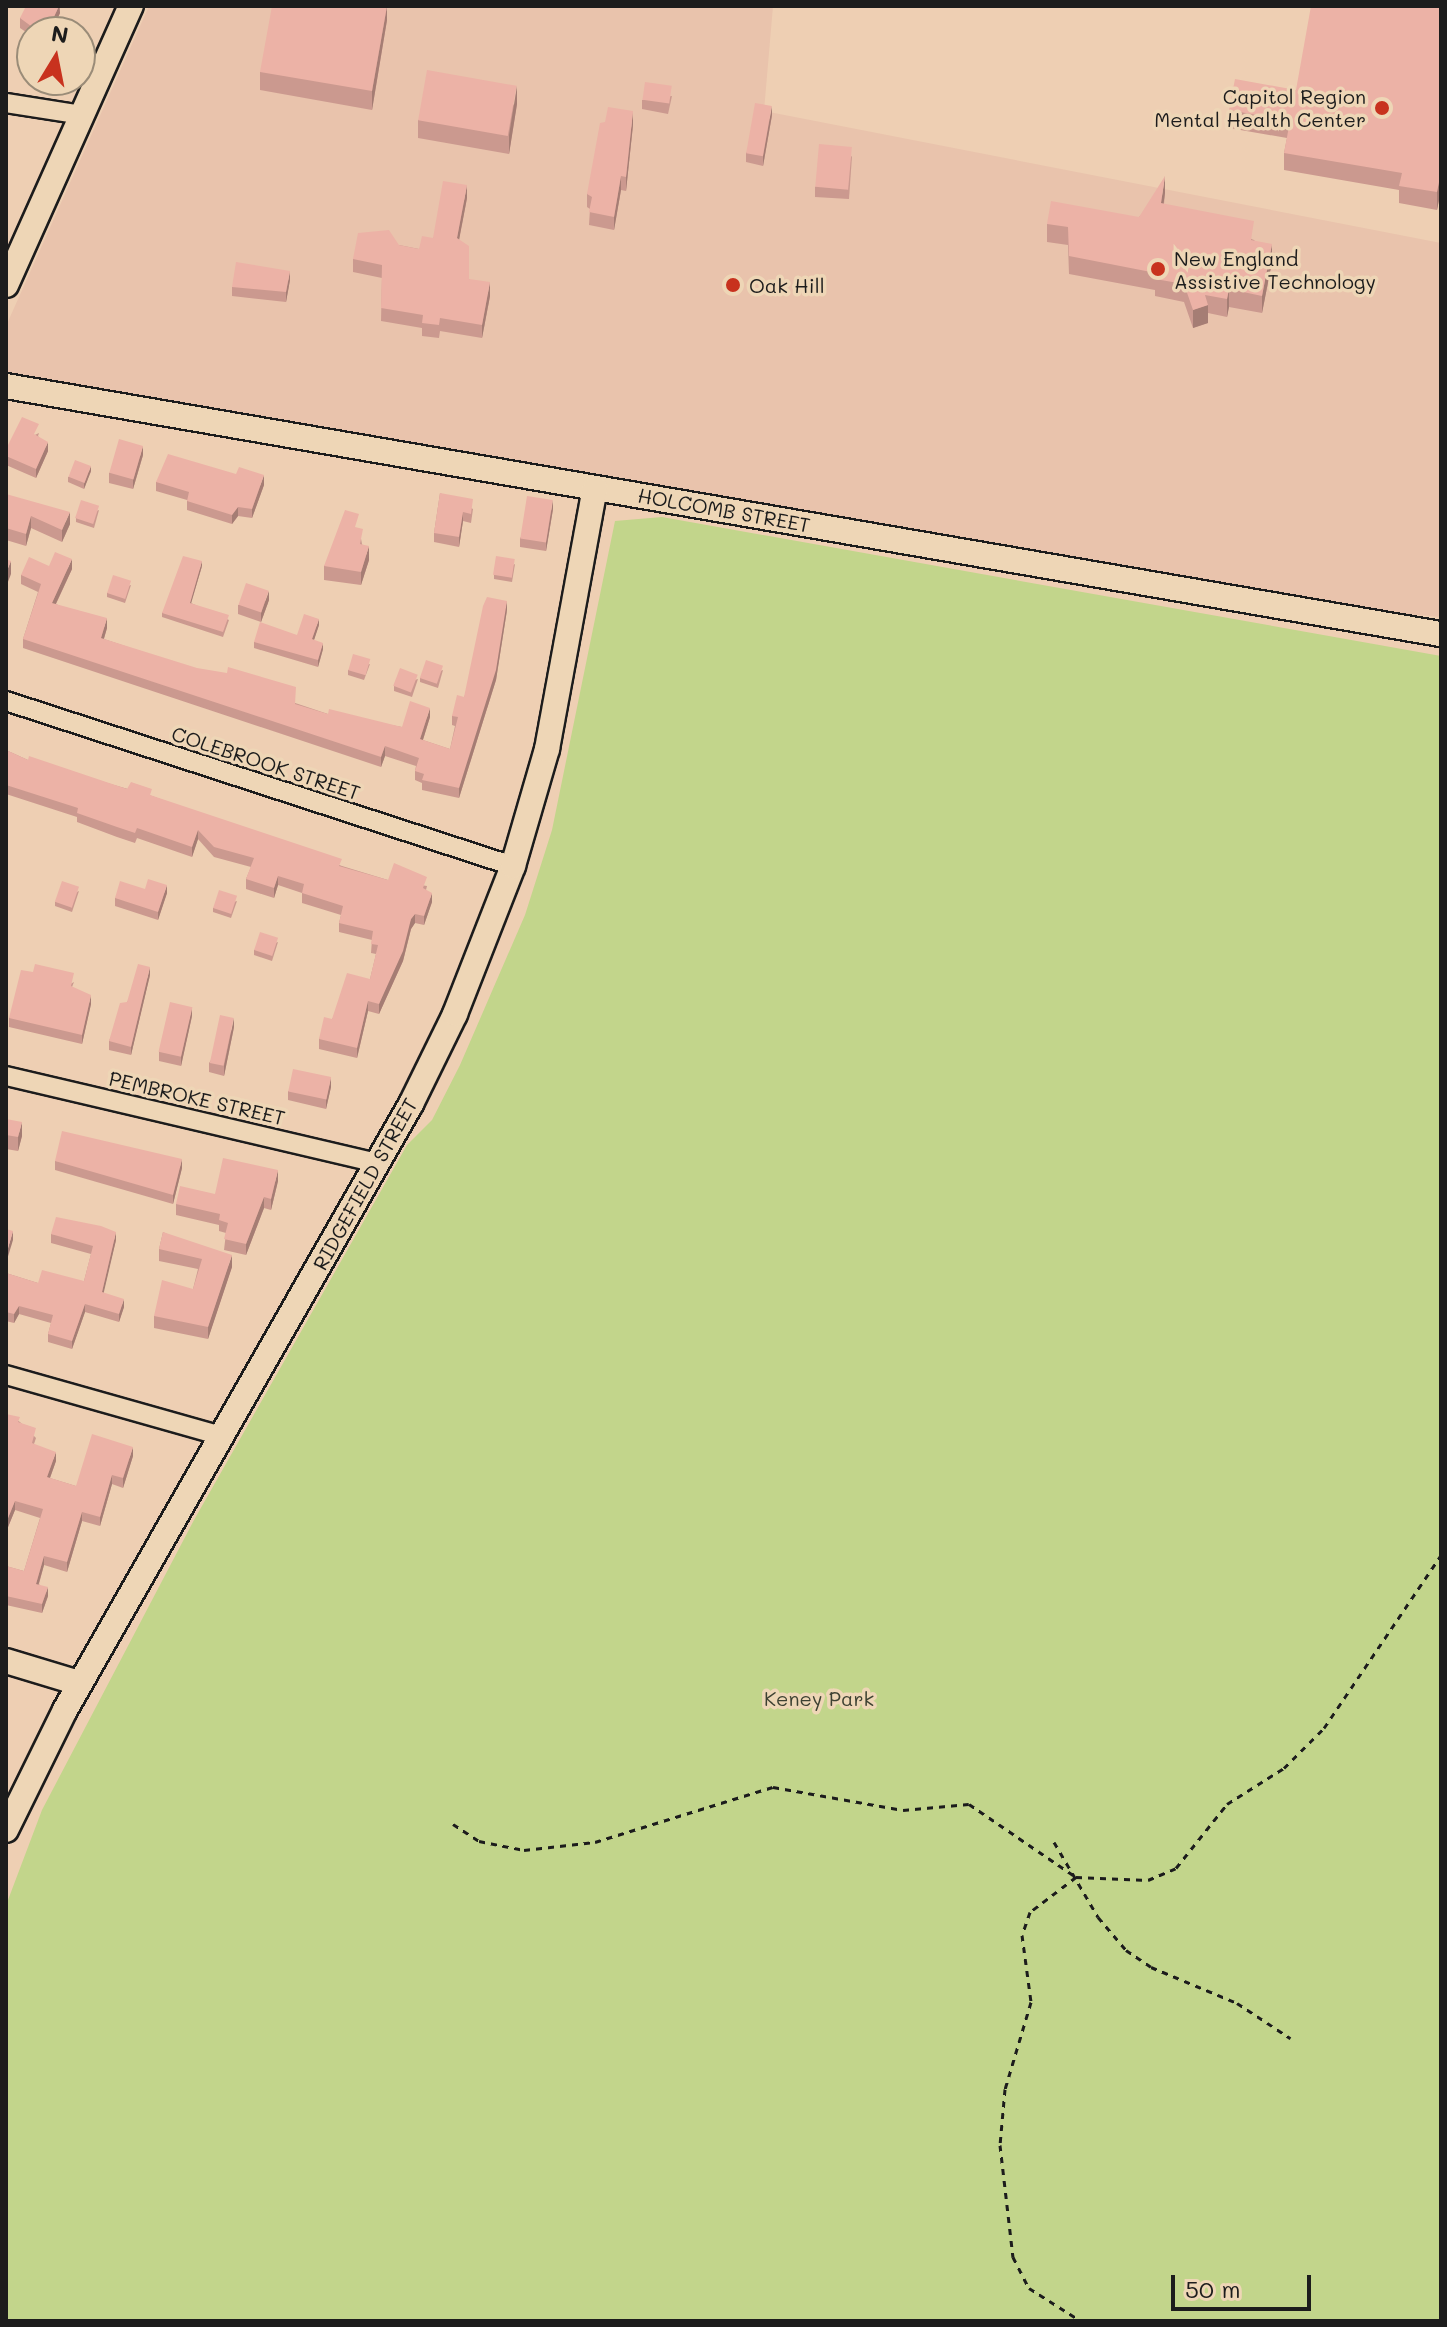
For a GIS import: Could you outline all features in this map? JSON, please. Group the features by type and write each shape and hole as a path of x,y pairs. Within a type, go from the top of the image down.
{"street":[{"path":"6,285 131,6"},
{"path":"6,103 83,115"},
{"name":"HOLCOMB STREET","path":"6,386 1441,634"},
{"name":"RIDGEFIELD STREET","path":"6,1830 79,1683 377,1163 455,1014 513,866 562,685 595,488"},
{"name":"COLEBROOK STREET","path":"6,701 513,866"},
{"name":"PEMBROKE STREET","path":"6,1076 377,1163"},
{"path":"6,1375 221,1436"},
{"path":"6,1661 79,1683"}],"path":[{"path":"453,1824 479,1841 524,1850 595,1842 773,1787 903,1810 969,1804 1076,1877 1148,1880 1176,1868 1227,1804 1284,1768 1324,1728 1441,1555"},
{"path":"1054,1842 1098,1917 1126,1950 1151,1967 1237,2003 1290,2038"},
{"path":"1076,1877 1030,1912 1022,1935 1031,2002 1005,2089 1000,2145 1013,2257 1029,2288 1081,2321"}],"shaded area":[{"name":"Oak Hill","path":"149,6 773,6 764,111 1441,243 1441,617 1384,612 6,375 6,326"}],"green space":[{"name":"Keney Park","path":"662,517 1441,656 1441,2321 6,2321 8,1900 42,1810 194,1520 407,1145 432,1120 460,1065 525,915 552,830 615,521"}],"building":[{"path":"26,6 59,6 54,16 21,16"},
{"path":"272,6 387,6 372,91 260,72"},
{"name":"Capitol Region Mental Health Center","path":"1311,6 1441,6 1441,172 1437,192 1399,186 1402,173 1284,153 1290,121 1229,110 1235,79 1296,90"},
{"path":"427,70 517,86 508,136 418,120"},
{"path":"645,82 672,86 669,104 642,100"},
{"path":"755,103 772,106 763,156 746,153"},
{"path":"608,107 633,111 626,177 621,176 614,217 589,212 592,197 587,194 600,123 605,122"},
{"path":"819,144 852,147 848,190 815,187"},
{"name":"New England Assistive Technology","path":"1165,176 1161,203 1254,221 1251,240 1272,244 1262,296 1229,289 1227,299 1205,295 1208,305 1193,310 1184,284 1155,279 1156,273 1069,256 1068,227 1047,224 1051,201 1139,217"},
{"path":"443,181 467,185 457,238 469,246 469,279 490,282 482,325 440,318 439,325 422,323 423,315 381,308 382,265 353,259 358,233 389,230 399,245 419,249 422,236 433,238"},
{"path":"236,262 290,271 286,292 232,287"},
{"path":"22,417 39,424 34,434 48,442 36,469 6,456 6,449"},
{"path":"119,439 143,446 133,480 109,473"},
{"path":"168,454 236,474 239,467 264,475 252,509 238,507 232,515 187,501 189,492 156,482"},
{"path":"75,460 91,466 84,483 69,477"},
{"path":"440,493 473,499 471,514 463,512 459,537 434,533"},
{"path":"6,494 70,512 62,530 31,516 26,534 6,528"},
{"path":"527,496 553,500 546,543 520,538"},
{"path":"81,500 99,506 93,524 75,518"},
{"path":"345,510 359,514 355,527 363,529 360,544 369,546 361,572 324,566"},
{"path":"55,552 72,559 52,603 107,618 101,638 197,668 227,673 228,667 296,687 295,704 328,714 329,709 402,727 410,701 430,708 420,739 450,749 458,717 452,716 457,695 464,697 483,606 487,597 507,601 496,670 459,788 422,780 424,774 415,771 419,758 385,746 381,757 23,639 41,584 21,575 29,557 49,566"},
{"path":"183,556 202,561 190,603 229,615 223,632 162,613"},
{"path":"496,556 515,559 512,578 493,575"},
{"path":"113,575 131,581 125,599 107,593"},
{"path":"246,583 269,591 261,613 239,605"},
{"path":"304,614 319,619 312,639 323,643 318,660 254,642 260,622 297,635"},
{"path":"353,654 370,659 366,675 348,670"},
{"path":"426,660 443,666 437,684 420,678"},
{"path":"400,668 418,675 411,693 393,686"},
{"path":"6,750 28,760 29,756 127,789 131,782 152,789 150,795 342,859 339,866 388,880 394,863 427,877 423,888 432,893 424,916 415,914 411,919 403,951 379,1004 368,1001 357,1048 319,1039 324,1017 332,1019 347,973 370,979 378,945 371,944 373,931 339,923 343,906 302,893 304,884 278,876 274,888 246,879 254,858 214,847 198,830 192,847 137,828 135,833 117,827 77,813 78,808 6,785"},
{"path":"148,879 167,885 158,912 115,898 120,881 145,889"},
{"path":"62,881 79,887 72,908 55,902"},
{"path":"219,890 237,896 231,914 213,908"},
{"path":"260,932 278,938 272,956 254,950"},
{"path":"35,964 74,973 71,986 91,995 82,1035 9,1018 21,970 33,972"},
{"path":"138,964 150,967 131,1047 109,1041 120,1003 127,1002"},
{"path":"170,1002 192,1007 181,1057 159,1052"},
{"path":"220,1015 234,1018 224,1066 210,1063"},
{"path":"293,1069 331,1077 326,1100 288,1091"},
{"path":"6,1119 22,1122 18,1137 6,1135"},
{"path":"62,1131 182,1159 173,1195 55,1161"},
{"path":"223,1158 278,1170 271,1199 264,1197 246,1244 224,1239 228,1223 219,1220 220,1214 176,1204 180,1186 215,1194"},
{"path":"56,1217 116,1232 102,1292 124,1299 119,1314 85,1304 72,1341 48,1334 53,1315 19,1306 14,1314 6,1312 6,1273 38,1283 42,1270 84,1281 93,1246 51,1234"},
{"path":"6,1229 13,1231 6,1255"},
{"path":"163,1232 232,1255 208,1327 154,1316 162,1280 193,1289 202,1259 159,1249"},
{"path":"6,1414 20,1417 18,1422 36,1428 32,1443 56,1452 47,1477 76,1486 92,1434 133,1447 123,1478 112,1475 100,1517 82,1512 67,1562 44,1556 36,1584 48,1587 42,1604 6,1596 6,1566 24,1571 43,1509 15,1501 6,1523"}],"place":[{"name":"Capitol Region Mental Health Center","path":"1382,108"},
{"name":"New England Assistive Technology","path":"1158,269"},
{"name":"Oak Hill","path":"733,285"}]}
